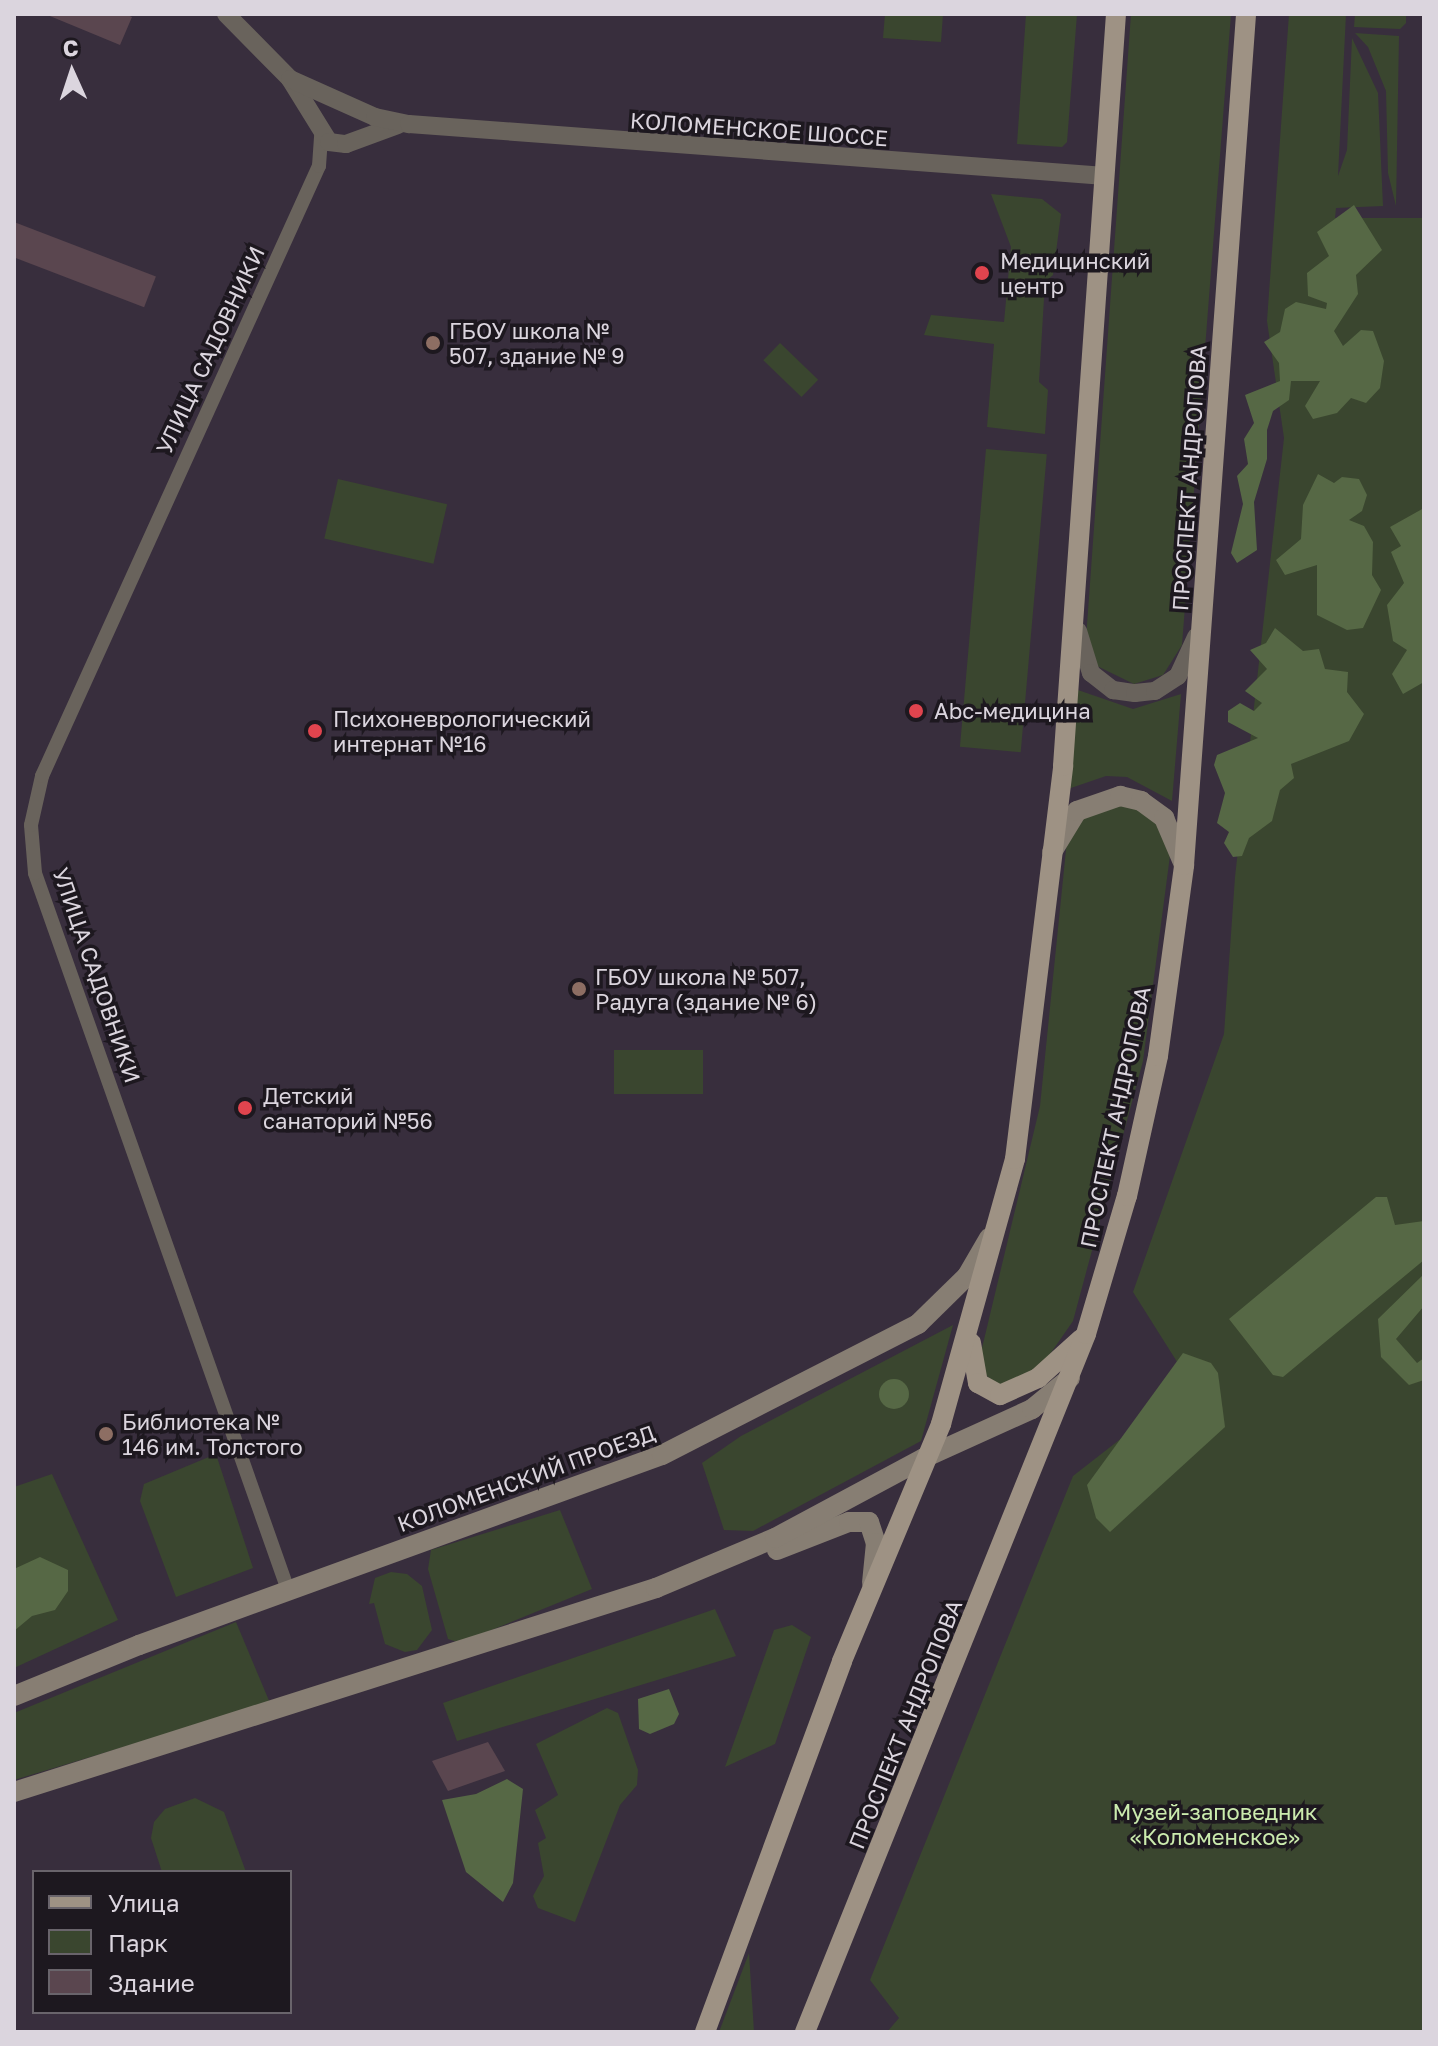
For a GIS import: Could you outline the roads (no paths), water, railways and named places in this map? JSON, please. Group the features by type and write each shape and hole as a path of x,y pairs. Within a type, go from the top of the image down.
{"main road":[{"path":"705,2032 872,1583 941,1424 999,1221 1025,1092 1075,616 1116,14"},
{"name":"ПРОСПЕКТ АНДРОПОВА","path":"805,2032 1086,1334 1127,1196 1158,1056 1184,865 1246,14"},
{"path":"1052,852 1077,811 1120,796 1141,801 1164,818 1184,865"},
{"name":"КОЛОМЕНСКИЙ ПРОЕЗД","path":"14,1696 288,1590 662,1455 905,1331 936,1311 967,1276 999,1221"},
{"path":"970,1327 973,1374 982,1389 1000,1395 1038,1378 1086,1334"},
{"path":"14,1792 617,1603 746,1552 924,1458 1032,1409 1070,1378"},
{"path":"746,1552 763,1555 849,1522 869,1522 876,1543 872,1583"}],"street":[{"path":"226,14 290,79 320,131 350,142 363,124 348,104 290,79"},
{"path":"320,131 323,109 348,104"},
{"name":"КОЛОМЕНСКОЕ ШОССЕ","path":"348,104 409,124 1105,176"},
{"name":"КОЛОМЕНСКОЕ ШОССЕ","path":"350,142 409,124"},
{"name":"УЛИЦА САДОВНИКИ","path":"288,1590 35,873 31,825 42,776 319,166 320,131"},
{"name":"УЛИЦА САДОВНИКИ","path":"319,166 350,142"},
{"path":"1075,616 1081,657 1091,673 1113,690 1142,694 1161,688 1184,669 1203,613"}],"place":[{"name":"Медицинский центр","path":"982,273"},
{"name":"ГБОУ школа № 507, здание № 9","path":"433,343"},
{"name":"Abc-медицина","path":"916,711"},
{"name":"Психоневрологический интернат №16","path":"315,731"},
{"name":"ГБОУ школа № 507, Радуга (здание № 6)","path":"579,989"},
{"name":"Детский санаторий №56","path":"245,1108"},
{"name":"Библиотека № 146 им. Толстого","path":"106,1434"}],"park label":[{"name":"Музей-заповедник «Коломенское»","path":"1215,1824"}]}
